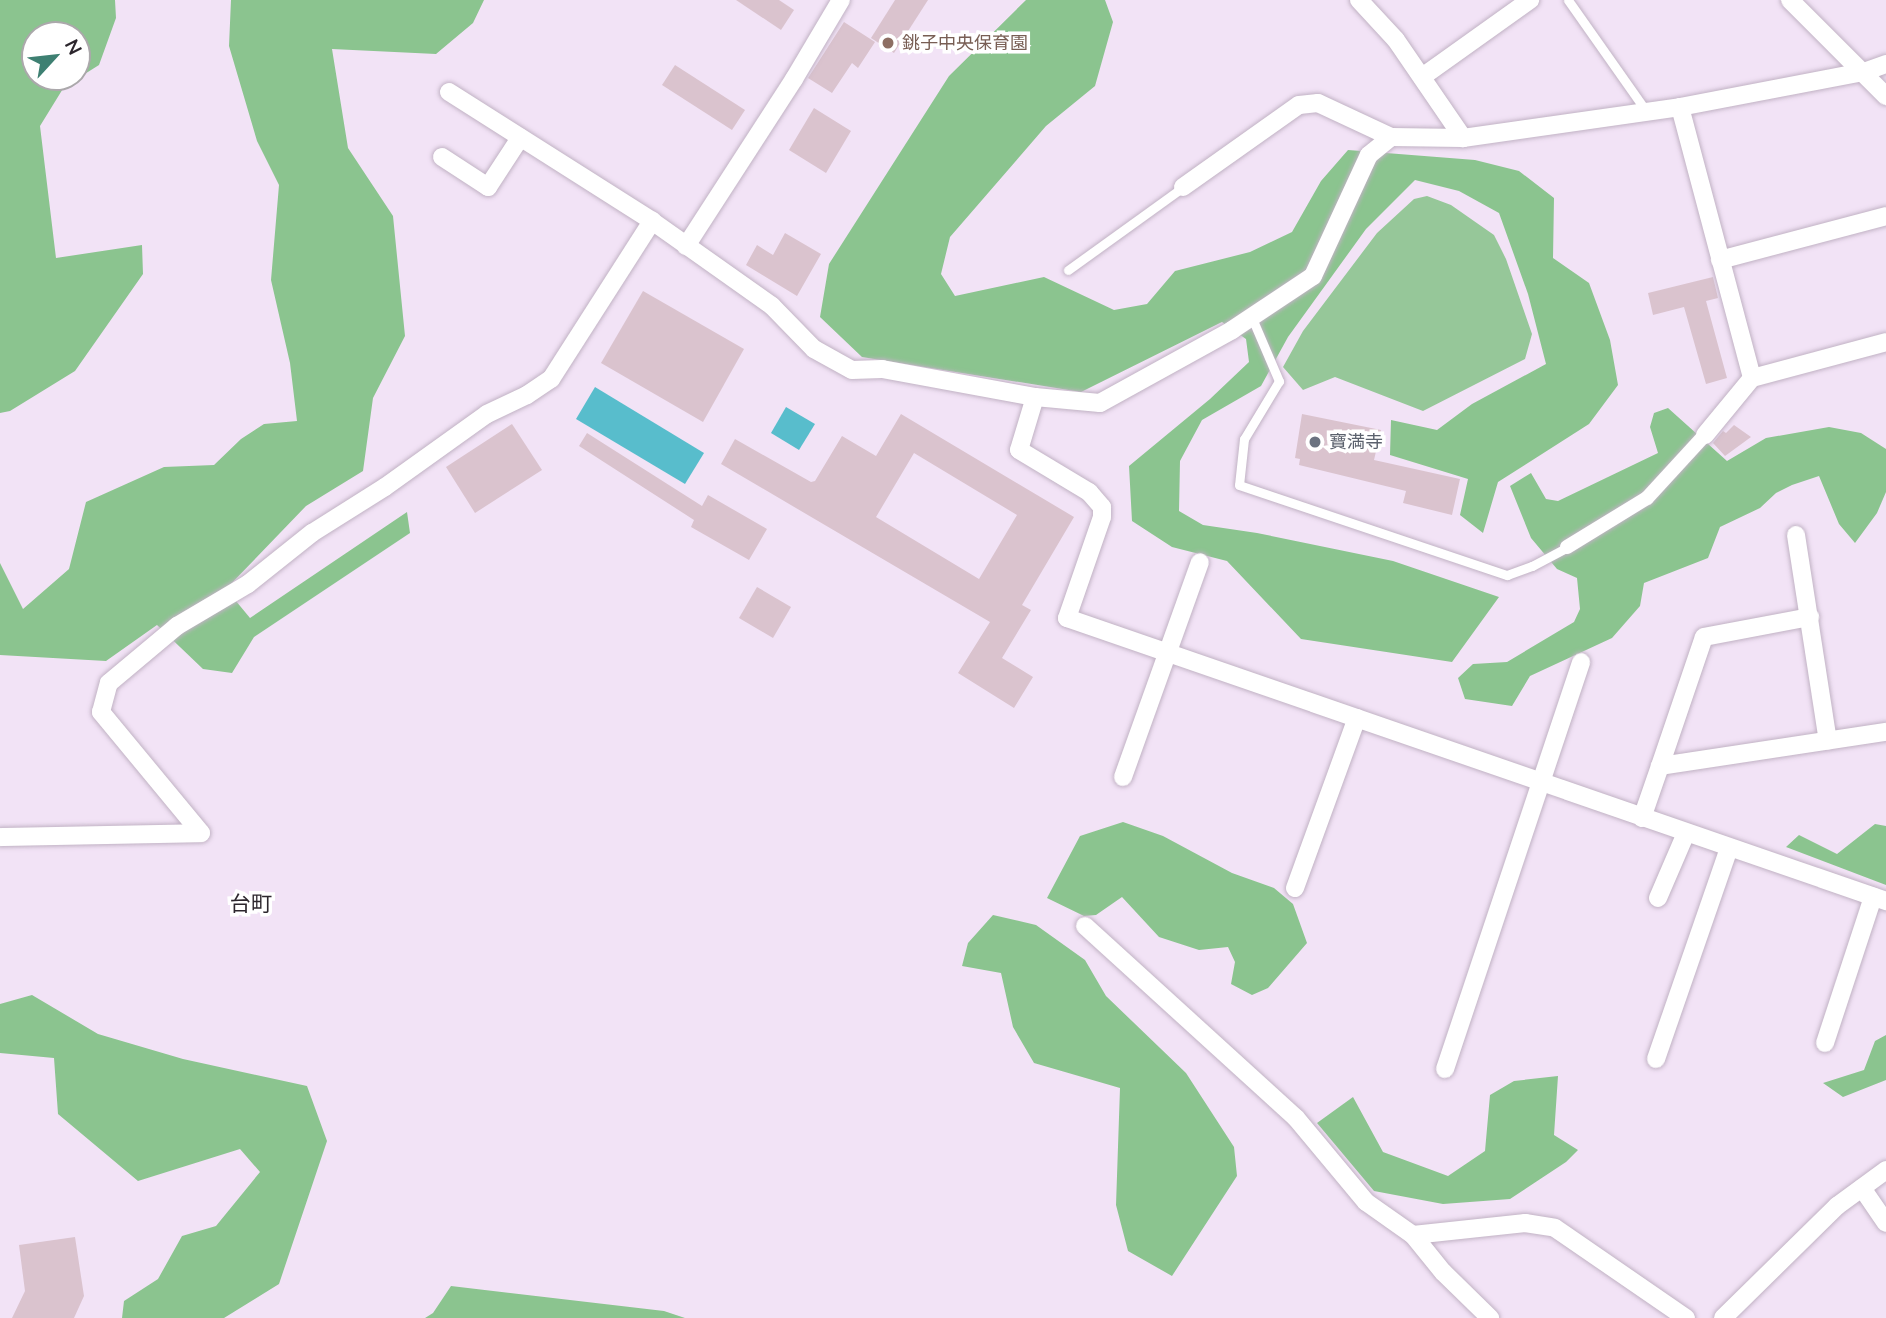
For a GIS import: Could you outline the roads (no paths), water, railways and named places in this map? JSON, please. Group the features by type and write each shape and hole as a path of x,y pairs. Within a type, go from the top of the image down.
{"street":[{"path":"686,246 794,79 841,0"},
{"path":"1359,0 1396,40 1463,138"},
{"path":"1422,77 1530,0"},
{"path":"1790,0 1886,96"},
{"path":"1183,187 1299,105 1318,103 1391,137 1463,138 1680,107 1864,72 1886,64"},
{"path":"449,92 652,221 772,306 814,349 852,370 882,369 1035,397 1100,403 1252,318 1313,276 1369,155 1391,137"},
{"path":"1680,107 1752,378"},
{"path":"442,157 488,187 520,138"},
{"path":"1720,260 1886,216"},
{"path":"0,837 201,833 101,712 109,683 177,626 248,584 312,533 385,487 487,414 527,396 551,379 652,221"},
{"path":"1567,547 1647,498 1705,435 1752,378 1886,342"},
{"path":"1035,397 1019,450 1090,492 1102,507 1102,517 1067,618 1879,899 1825,1043"},
{"path":"1796,535 1828,741"},
{"path":"1123,777 1200,562"},
{"path":"1642,818 1704,637 1810,617"},
{"path":"1446,1069 1581,662"},
{"path":"1295,888 1357,718"},
{"path":"1660,766 1886,732"},
{"path":"1658,898 1686,833"},
{"path":"1656,1059 1729,848"},
{"path":"1085,926 1296,1118 1366,1202 1413,1235 1443,1272 1490,1318"},
{"path":"1723,1318 1837,1206 1886,1170"},
{"path":"1862,1188 1886,1223"},
{"path":"1413,1235 1525,1223 1555,1228 1686,1318"}],"lane":[{"path":"1568,0 1646,111"},
{"path":"1068,270 1183,187"},
{"path":"1252,318 1279,381 1244,439 1239,485 1507,575 1532,566 1567,547"}],"water":[{"path":"595,387 704,453 685,484 576,419"},
{"path":"786,407 815,424 799,450 771,433"}],"place":[{"name":"銚子中央保育園","path":"888,43"},
{"name":"寶満寺","path":"1315,442"}],"district":[{"name":"台町","path":"251,904"}]}
